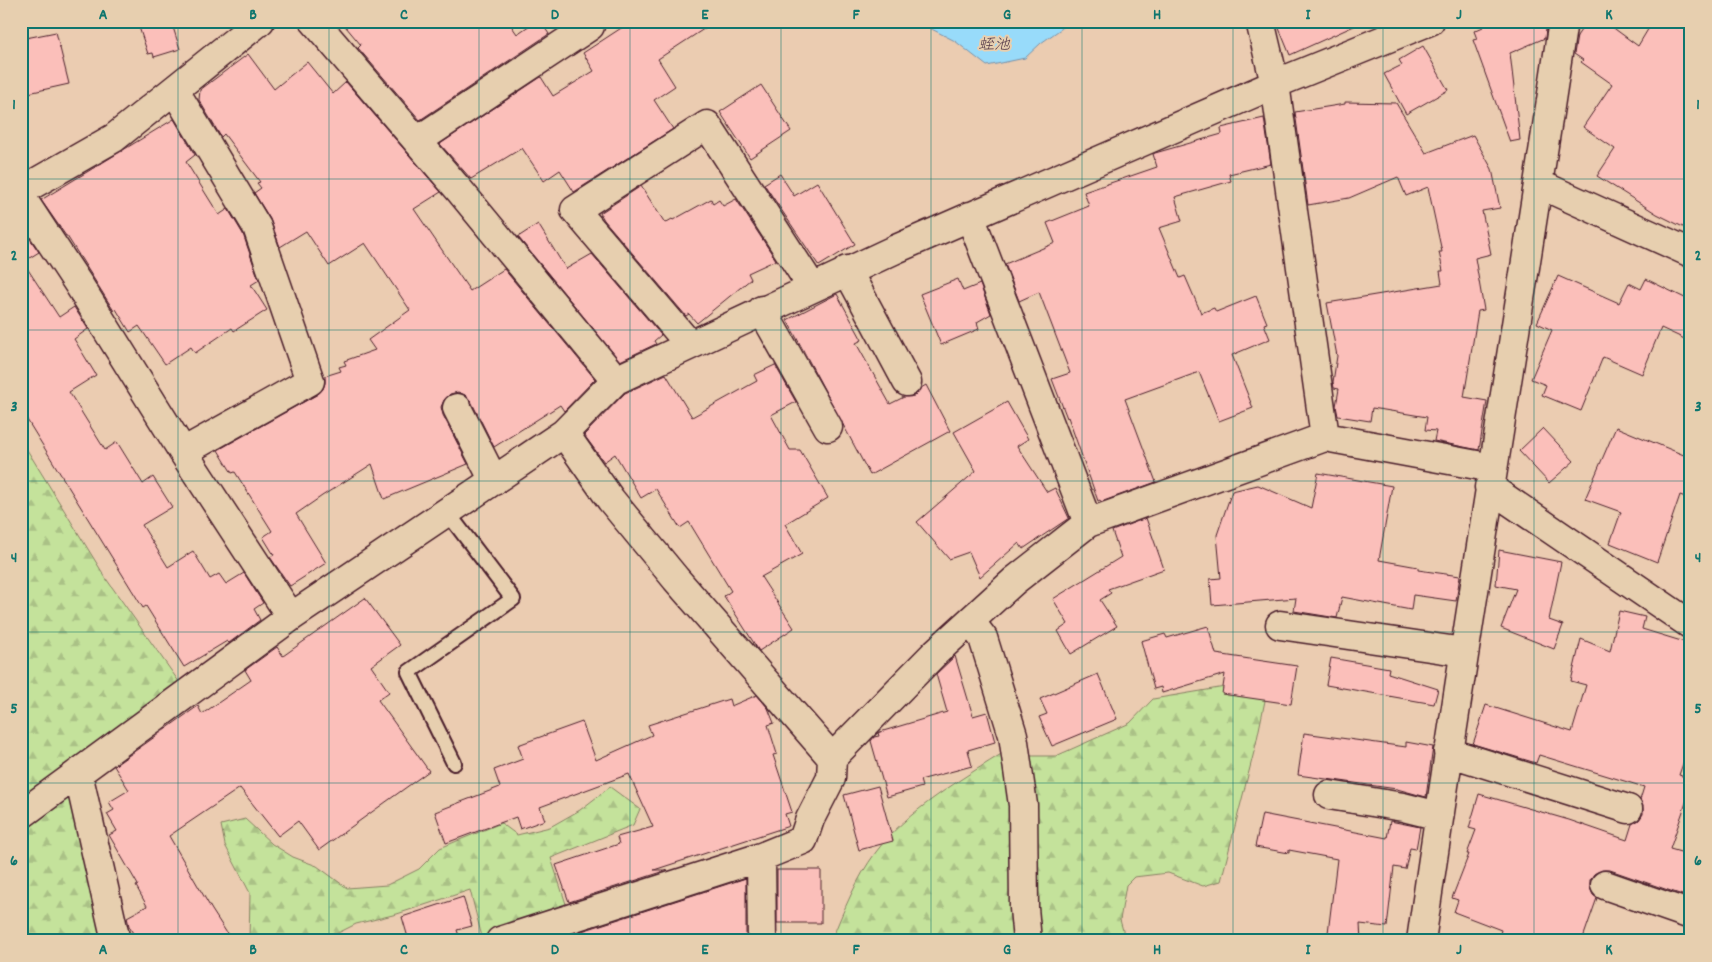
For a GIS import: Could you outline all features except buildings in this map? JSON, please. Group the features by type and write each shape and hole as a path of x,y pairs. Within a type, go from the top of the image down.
{"street":[{"path":"21,191 114,138 260,21"},
{"path":"314,21 460,190 616,380"},
{"path":"416,141 590,26 580,21"},
{"path":"1260,21 1275,84 1325,437"},
{"path":"1421,941 1448,752 1539,184 1563,21"},
{"path":"21,815 291,616 564,433 616,380 847,270 1275,84 1425,22"},
{"path":"175,91 257,227 310,381 183,452"},
{"path":"690,345 575,210 707,125 812,286"},
{"path":"1539,184 1691,253"},
{"path":"21,197 79,285 183,452 291,616"},
{"path":"970,216 1088,523"},
{"path":"847,270 907,382"},
{"path":"762,310 828,427"},
{"path":"457,408 494,480"},
{"path":"564,433 610,500 832,758"},
{"path":"500,941 548,933 761,857 803,840 810,819 831,778 832,758 936,652 1014,581 1088,523 1325,437 1491,477 1691,625"},
{"path":"970,621 983,638 1013,735 1023,805 1024,908 1027,941"},
{"path":"1280,625 1464,652"},
{"path":"1448,752 1628,809"},
{"path":"78,774 116,941"},
{"path":"1329,795 1403,807 1439,816"},
{"path":"761,857 762,941"},
{"path":"1604,884 1691,915"}],"lane":[{"path":"447,512 513,599 409,672 454,763"}],"green space":[{"path":"21,440 107,580 182,686 21,806"},
{"path":"1225,687 1267,691 1256,744 1221,881 1203,886 1168,873 1134,877 1126,885 1120,920 1126,941 1033,941 1022,756 1056,756 1130,723 1153,699"},
{"path":"1006,751 1021,941 831,941 862,873 888,837 936,796"},
{"path":"610,787 640,809 633,825 551,858 568,910 538,924 483,941 470,890 397,914 356,924 322,941 249,941 250,893 225,845 221,825 245,819 272,844 293,857 317,866 347,888 387,885 419,869 440,848 501,823 517,835 550,827 580,810"},
{"path":"67,790 76,795 110,941 21,941 21,830"}],"water":[{"name":"蛭池","path":"916,21 1072,21 1041,43 1025,58 987,66 955,41"}]}
